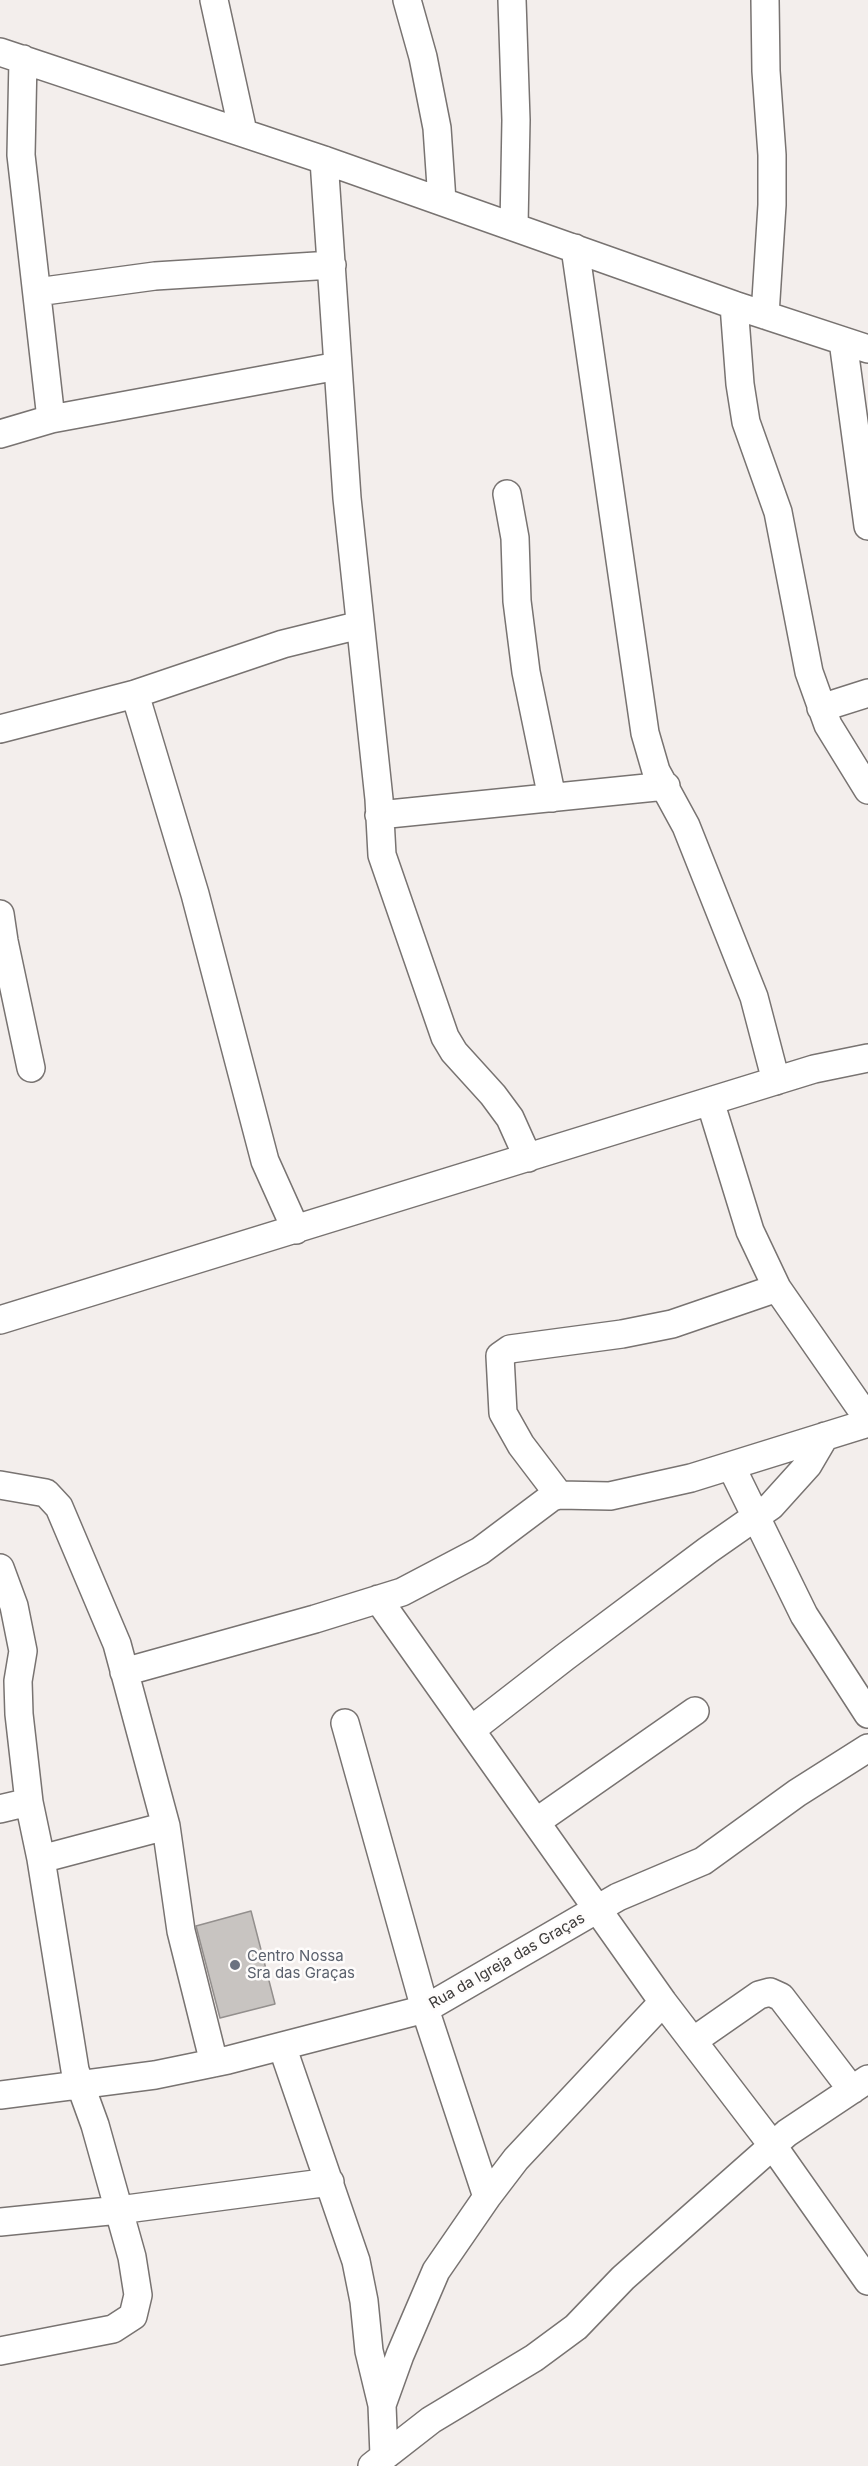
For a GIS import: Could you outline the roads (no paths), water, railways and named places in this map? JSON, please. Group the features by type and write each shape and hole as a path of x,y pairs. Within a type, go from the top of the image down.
{"street":[{"path":"214,0 243,132"},
{"path":"407,0 423,57 437,128 442,201"},
{"path":"512,0 516,120 514,226"},
{"path":"765,0 772,205 765,315"},
{"path":"51,419 37,292 11,154 11,55 243,132 868,350"},
{"path":"324,160 347,498 382,855 445,1037 454,1052 493,1095 510,1118 528,1158"},
{"path":"575,248 645,733 656,771 686,826 754,997 776,1081"},
{"path":"37,292 155,276 332,265"},
{"path":"734,305 740,384 746,422 778,512 809,672 828,725 868,789"},
{"path":"843,341 868,526"},
{"path":"0,434 51,419 338,366"},
{"path":"507,494 515,538 517,601 526,672 552,798"},
{"path":"0,729 135,694 283,644 360,625"},
{"path":"821,708 868,693"},
{"path":"135,694 195,894 265,1161 296,1230"},
{"path":"379,815 666,786"},
{"path":"0,914 3,941 31,1068"},
{"path":"0,1320 814,1069 868,1059"},
{"path":"124,1672 402,1592 480,1551 542,1503 559,1495 610,1496 691,1478 868,1421 777,1288 750,1231 710,1101"},
{"path":"559,1495 521,1445 503,1413 500,1356 510,1349 622,1334 672,1324 777,1288"},
{"path":"471,1730 708,1550 756,1517 788,1489 808,1465 825,1436"},
{"path":"731,1466 804,1615 868,1714"},
{"path":"0,1485 46,1493 59,1507 117,1644 166,1826 182,1931 214,2063"},
{"path":"0,1568 14,1606 11,1656 18,1680 19,1714 29,1802 41,1859 75,2070 95,2125 132,2257 138,2295 133,2316 113,2329 0,2351"},
{"path":"378,1599 663,2002 773,2146 868,2281"},
{"path":"536,1822 695,1711"},
{"path":"345,1723 425,2009 487,2197"},
{"name":"Rua da Igreja das Graças","path":"0,2095 155,2074 214,2063 425,2009 618,1897 703,1861 729,1845 797,1793 868,1748"},
{"path":"0,1809 29,1802"},
{"path":"41,1859 166,1826"},
{"path":"378,2461 431,2420 534,2358 576,2327 623,2278 787,2133 860,2085 781,1997 770,1992 759,1995 693,2041"},
{"path":"378,2461 382,2405 400,2355 436,2271 516,2159 663,2002"},
{"path":"282,2046 356,2261 364,2301 369,2351 382,2405"},
{"path":"0,2222 119,2211 330,2182"}],"place":[{"name":"Centro Nossa Sra das Graças","path":"235,1965"}]}
